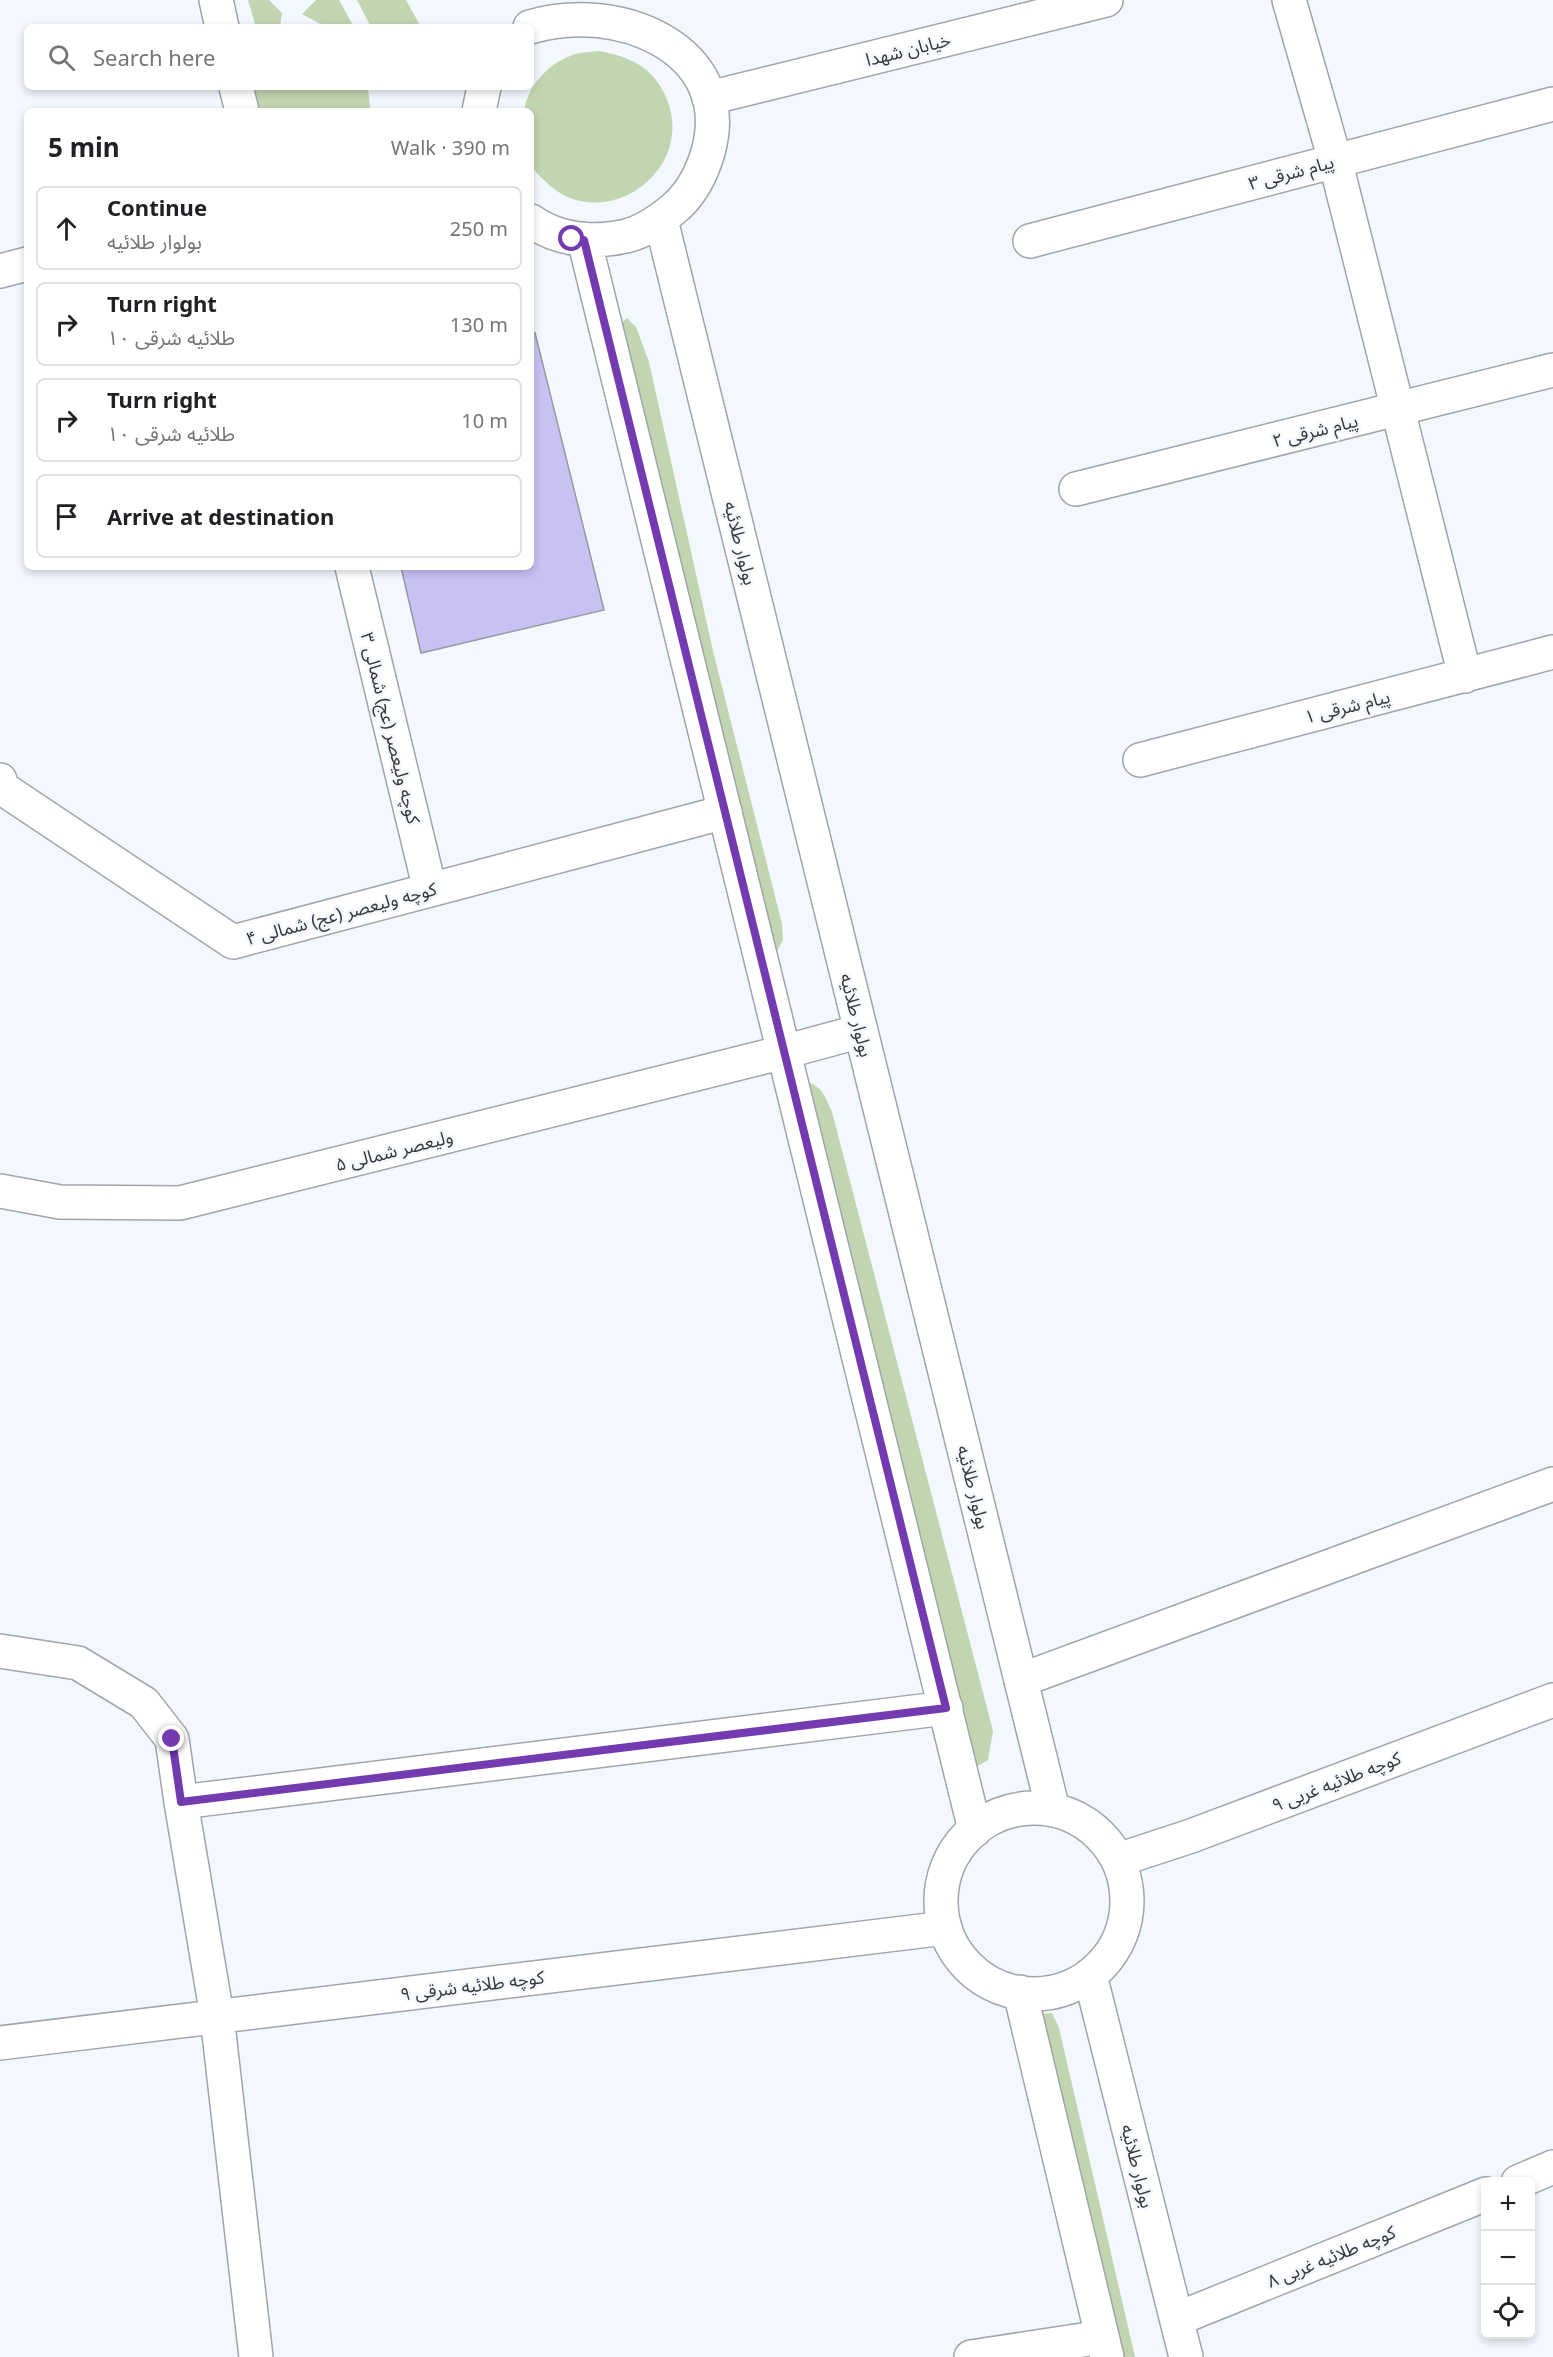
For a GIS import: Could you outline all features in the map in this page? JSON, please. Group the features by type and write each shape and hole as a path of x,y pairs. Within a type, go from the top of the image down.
{"street":[{"path":"216,0 221,24"},
{"name":"خیابان شهدا","path":"709,98 1106,0"},
{"path":"1289,0 1335,160 1465,676"},
{"path":"529,18 608,4 634,13 663,28 686,50 703,77 712,108 711,140 703,170 686,197 661,220 635,234 604,241 572,239 542,229 534,223"},
{"path":"237,90 241,108"},
{"path":"480,108 483,90"},
{"name":"پیام شرقی ۳","path":"1029,241 1553,104"},
{"name":"بولوار طلائیه","path":"661,220 1053,1810"},
{"path":"584,240 975,1830"},
{"path":"0,271 24,265"},
{"name":"پیام شرقی ۲","path":"1076,489 1553,370"},
{"name":"کوچه ولیعصر (عج) شمالی ۳","path":"353,570 430,890"},
{"name":"پیام شرقی ۱","path":"1140,760 1553,652"},
{"name":"کوچه ولیعصر (عج) شمالی ۴","path":"0,780 2,788 233,942 725,812"},
{"name":"ولیعصر شمالی ۵","path":"0,1191 60,1203 180,1203 861,1031"},
{"path":"1021,1680 1553,1484"},
{"path":"0,1651 78,1663 144,1703 172,1739 217,2016 256,2357"},
{"name":"کوچه طلائیه غربی ۹","path":"1118,1860 1191,1836 1553,1700"},
{"path":"181,1802 946,1708"},
{"path":"1039,1808 1053,1810 1065,1812 1089,1825 1107,1843 1118,1860 1127,1892 1126,1918 1117,1943 1102,1965 1090,1975 1071,1986 1054,1992 1035,1994 1020,1992 989,1983 970,1968 954,1950 945,1928 941,1897 947,1866 963,1840 975,1830 988,1820 1012,1810 1039,1808"},
{"name":"کوچه طلائیه شرقی ۹","path":"0,2043 945,1928"},
{"name":"بولوار طلائیه","path":"1090,1975 1186,2357"},
{"path":"971,2357 1104,2347 1020,1992"},
{"path":"1528,2177 1553,2167"},
{"name":"کوچه طلائیه غربی ۸","path":"1177,2319 1481,2196"}],"green space":[{"path":"248,0 269,0 282,13 280,24 255,24"},
{"path":"316,0 339,0 352,24 320,24 302,14"},
{"path":"357,0 406,0 419,24 369,24"},
{"path":"600,51 621,56 646,70 660,85 665,95 672,123 669,148 658,170 640,187 618,199 594,203 570,198 547,183 535,171 534,108 525,108 535,83 549,68 566,57"},
{"path":"254,90 368,90 370,108 258,108"},
{"path":"627,318 636,327 649,362 713,651 782,924 783,940 777,951 765,951 619,325"},
{"path":"805,1082 819,1089 832,1112 993,1731 988,1760 976,1767"},
{"path":"1052,2013 1059,2028 1135,2357 1108,2357 1037,2014"}],"building":[{"path":"534,333 604,610 421,653 402,570 534,570"}],"route":[{"path":"172,1739 181,1802 946,1708 584,240 572,239"}]}
